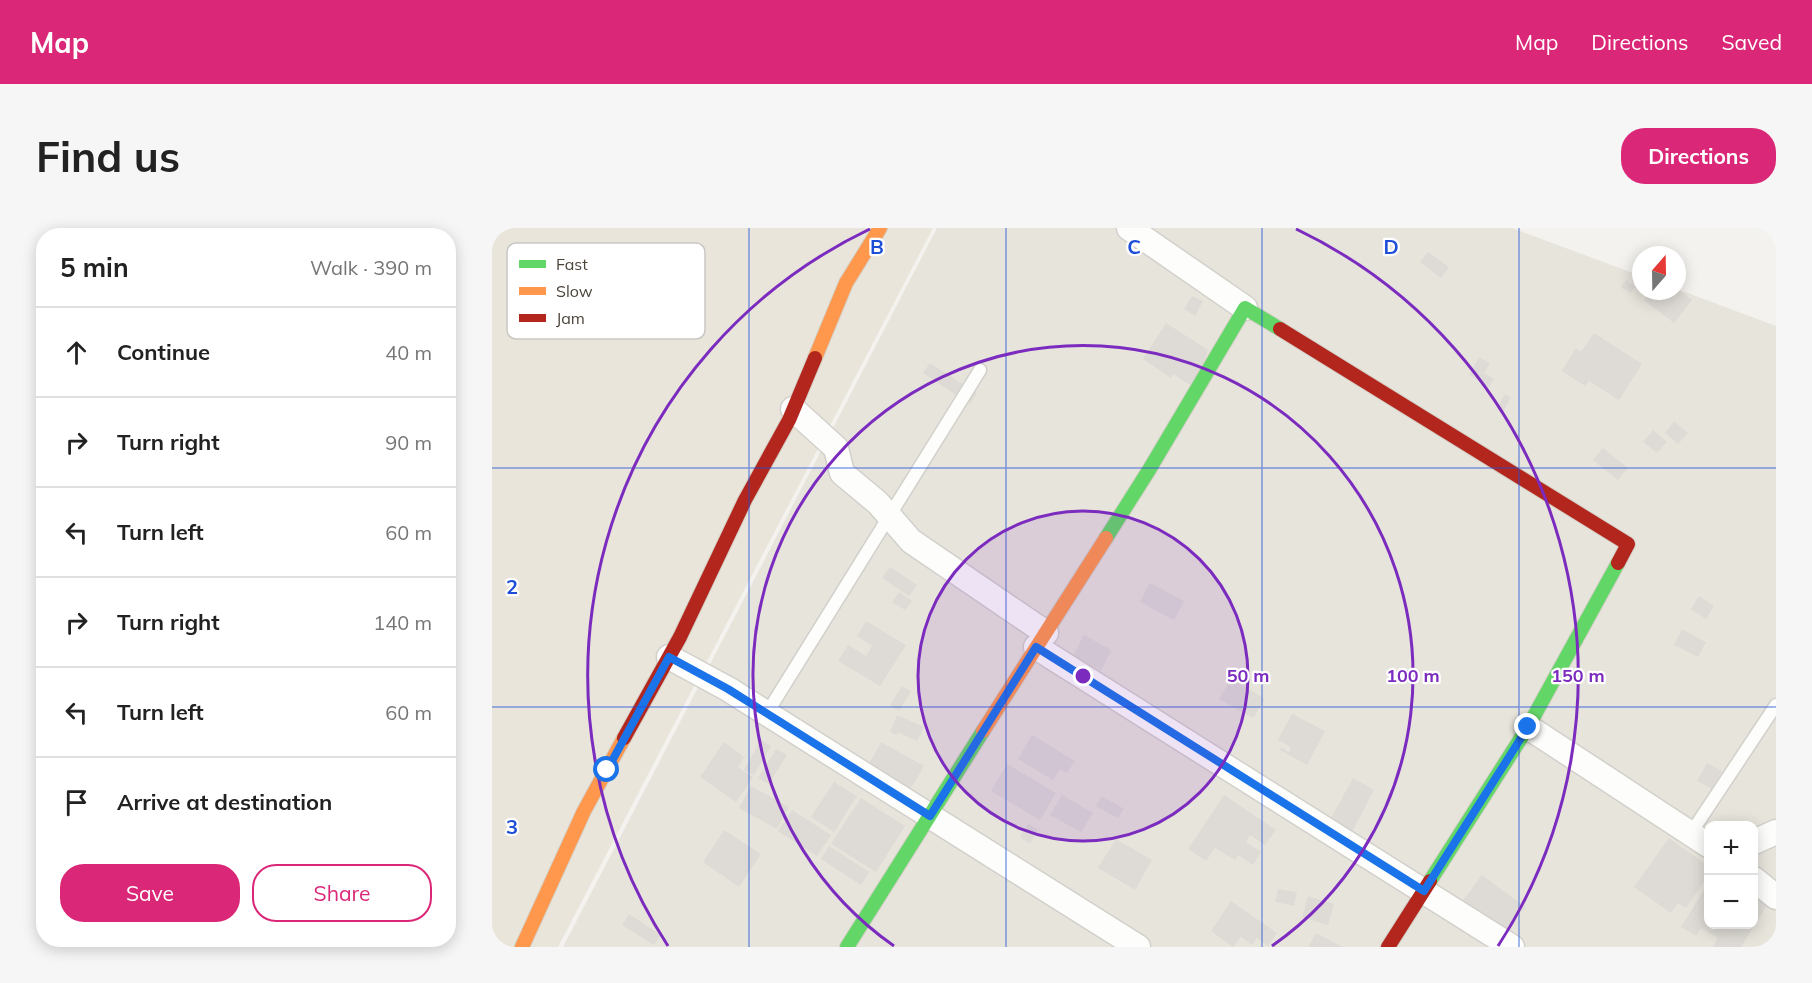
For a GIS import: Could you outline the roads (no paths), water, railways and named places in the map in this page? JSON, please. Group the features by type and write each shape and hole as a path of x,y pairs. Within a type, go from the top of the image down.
{"street":[{"path":"522,947 585,811 669,657 745,500 793,409 846,283 880,228"},
{"path":"1129,228 1245,308 1628,544 1528,727 1388,947"},
{"path":"847,947 1149,470 1245,308"},
{"path":"793,409 836,448 842,473 879,503 911,541 1041,640 1512,947"},
{"path":"669,657 728,689 1138,947"},
{"path":"1528,727 1700,839"},
{"path":"1758,840 1776,832"},
{"path":"1758,882 1776,897"}],"lane":[{"path":"766,713 980,370"},
{"path":"1700,839 1776,705"}]}
